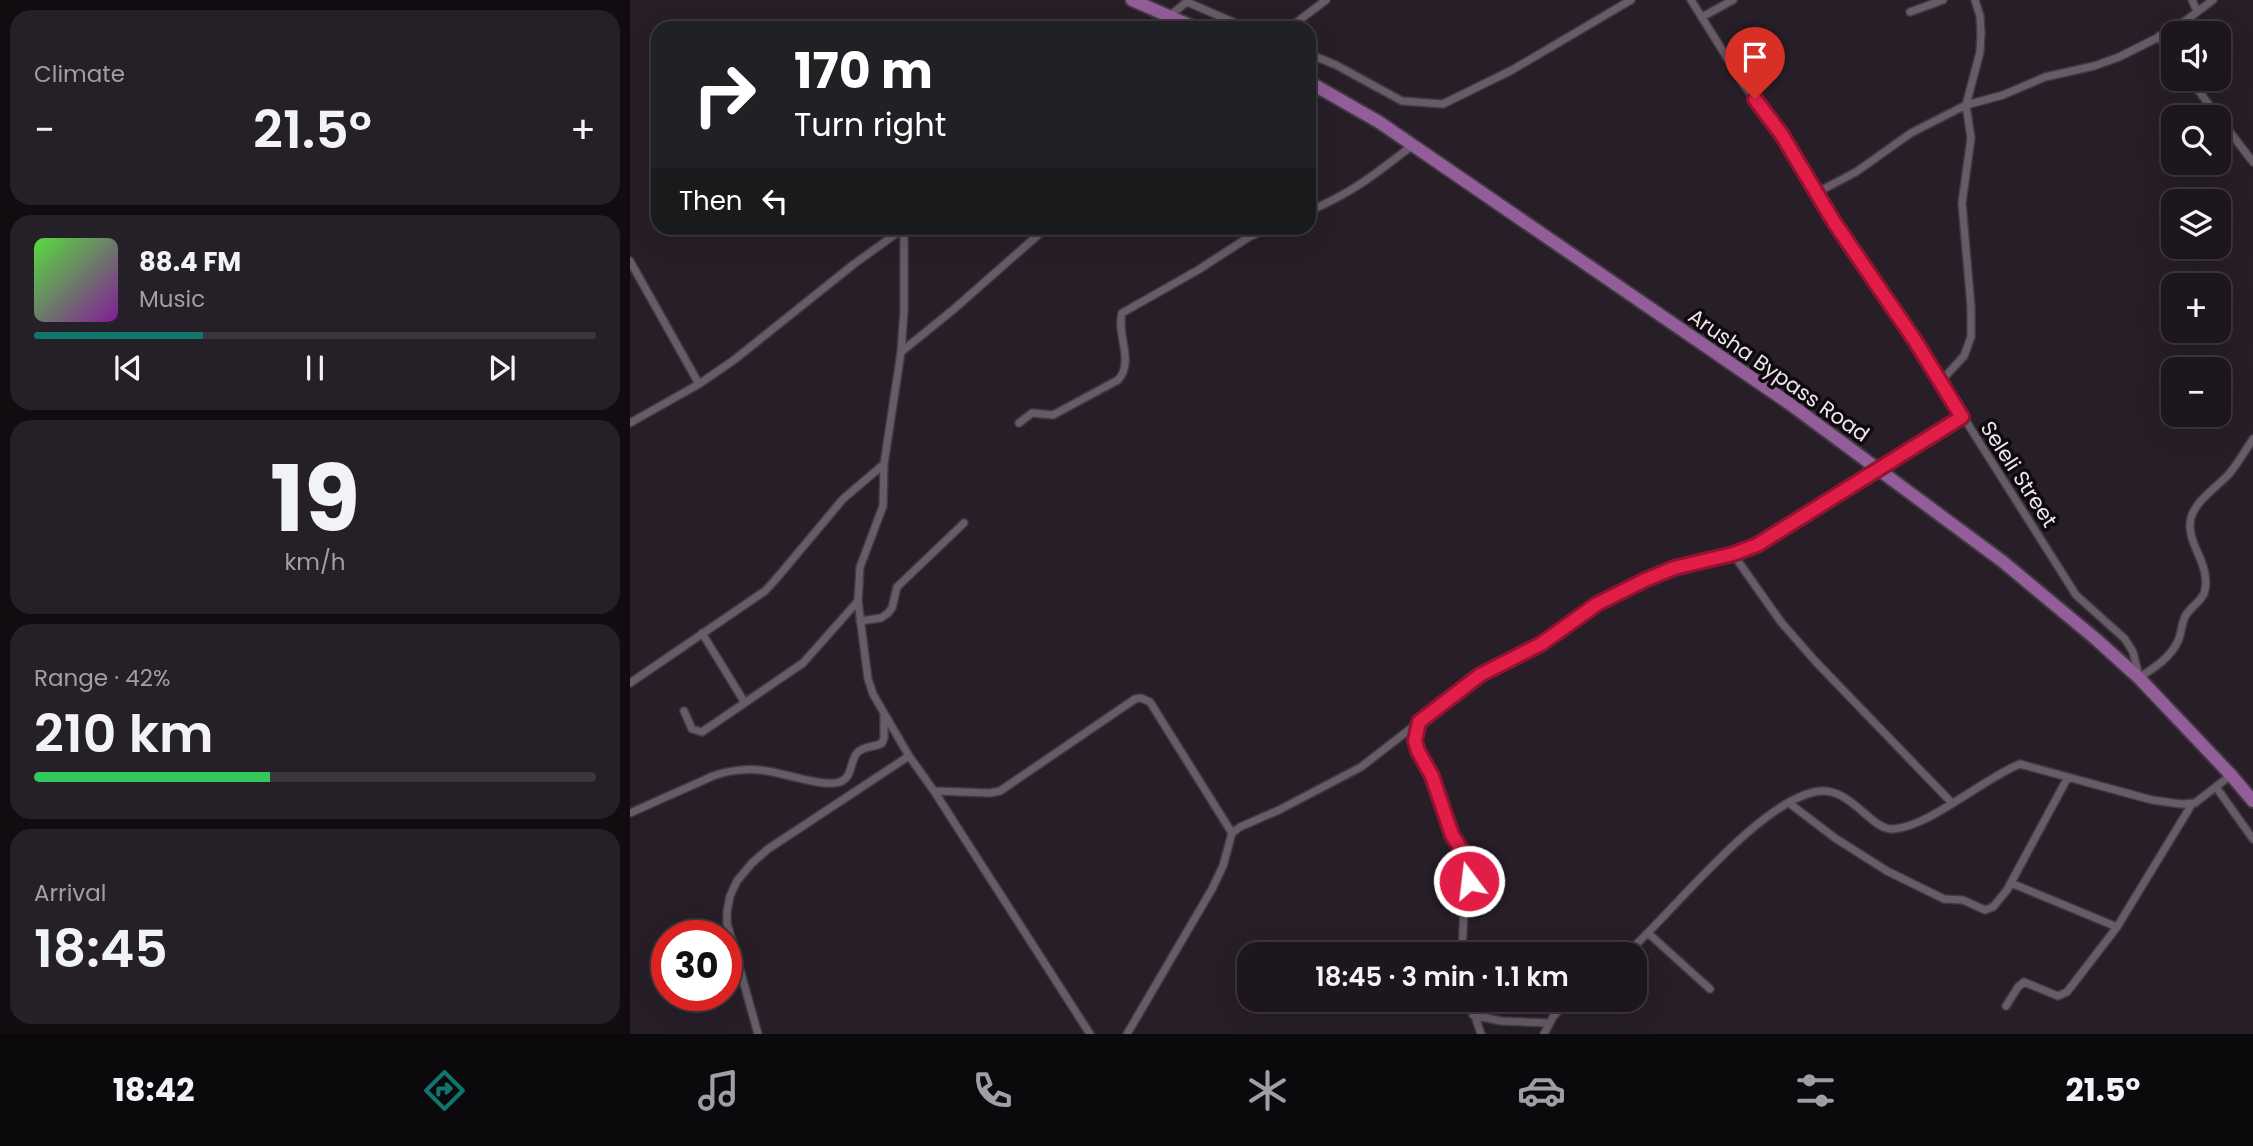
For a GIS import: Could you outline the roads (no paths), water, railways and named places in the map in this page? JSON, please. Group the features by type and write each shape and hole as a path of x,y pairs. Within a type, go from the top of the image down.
{"main road":[{"path":"1132,0 1180,21"},
{"name":"Arusha Bypass Road","path":"1316,86 1413,145 1801,411 2012,569 2140,678 2253,801"}],"street":[{"path":"1298,21 1326,0"},
{"path":"1316,57 1402,101 1443,104 1512,70 1631,0"},
{"name":"Seleli Street","path":"1691,0 1744,85 1782,135 1816,193 1914,339 2076,595 2129,645 2140,678"},
{"path":"1702,17 1733,0"},
{"path":"1910,12 1943,0"},
{"path":"1940,382 1964,356 1971,337 1962,203 1971,138 1966,105 1980,52 1980,16 1975,0"},
{"path":"2192,0 2197,11"},
{"path":"1816,193 1856,172 1922,127 1966,105 2003,95 2045,77 2106,62 2173,30 2213,0"},
{"path":"1163,21 1188,1 1232,21"},
{"path":"2231,132 2249,152 2253,162"},
{"path":"1316,208 1358,188 1413,145"},
{"path":"630,423 699,384 744,352 894,235"},
{"path":"904,235 905,289 901,352 884,464 883,506 860,567 858,601 868,679 883,713 909,756 934,790 1090,1034"},
{"path":"901,352 1038,235"},
{"path":"1018,423 1032,413 1053,415 1118,380 1124,371 1125,357 1120,321 1122,313 1253,235"},
{"path":"630,261 699,384"},
{"path":"1127,1034 1212,889 1223,866 1232,834 1240,827 1361,767 1480,675 1541,644 1597,604 1674,568 1733,554 1757,545 1962,417"},
{"path":"2140,678 2170,653 2179,639 2185,617 2204,593 2205,572 2191,535 2192,514 2232,470 2253,439"},
{"path":"630,683 770,586 843,499 884,464"},
{"path":"860,621 881,618 888,613 899,585 964,523"},
{"path":"1733,554 1781,622 1816,662 1951,802"},
{"path":"684,712 692,729 699,732 745,703 803,663 858,601"},
{"path":"702,633 745,703"},
{"path":"934,790 990,793 1000,791 1135,699 1141,698 1150,702 1232,834"},
{"path":"630,813 726,772 765,770 838,783 849,774 858,753 866,747 882,743 883,713"},
{"path":"1419,722 1415,741 1418,751 1432,776 1452,835 1471,865 1464,908 1463,942"},
{"path":"758,1034 727,923 728,904 733,889 752,863 768,849 909,756"},
{"path":"1639,942 1739,841 1789,803 1815,792 1836,792 1877,822 1893,829 1919,821 2020,764 2152,800 2170,804 2192,804"},
{"path":"2006,1006 2024,982 2058,996 2065,994 2117,927 2192,804 2231,775"},
{"path":"1789,803 1887,871 1944,899 1963,900 1981,909 1989,909 2001,899 2011,883 2068,777"},
{"path":"2216,787 2253,839"},
{"path":"2011,883 2117,927"},
{"path":"1648,933 1710,989"},
{"path":"1473,1012 1481,1034"},
{"path":"1544,1034 1558,1012"},
{"path":"1474,1015 1501,1021 1549,1023"}]}
